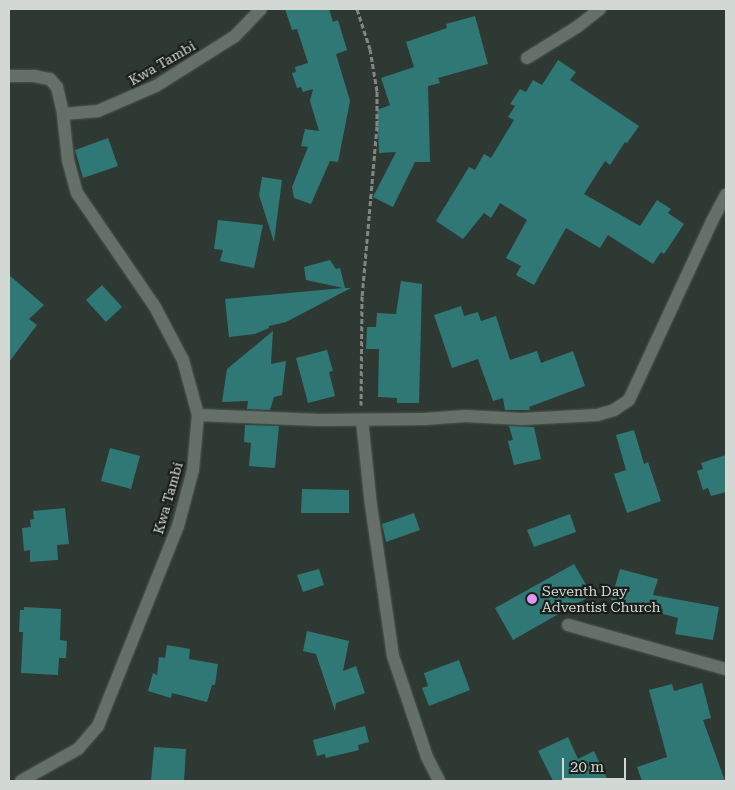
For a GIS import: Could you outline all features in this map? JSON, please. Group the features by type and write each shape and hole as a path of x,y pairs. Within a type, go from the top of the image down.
{"street":[{"name":"Kwa Tambi","path":"63,114 98,111 156,86 235,36 261,9"},
{"path":"527,58 577,27 600,9"},
{"name":"Kwa Tambi","path":"9,76 34,76 50,79 57,87 63,114 68,160 77,193 155,307 183,360 198,415 193,470 178,526 98,726 78,748 21,781"},
{"path":"198,415 258,419 362,420 464,416 522,419 597,415 614,410 629,400 712,221 726,196"},
{"path":"362,420 370,505 393,656 427,757 439,781"},
{"path":"568,625 726,669"}],"path":[{"path":"357,9 370,49 377,100 377,126 362,296 362,420"}],"building":[{"path":"285,9 329,9 333,22 338,20 347,50 336,54 350,101 338,162 330,161 311,204 294,198 292,187 308,147 301,146 305,129 319,131 310,101 313,89 303,92 301,87 297,88 292,73 296,72 295,67 308,63 297,29 292,30"},
{"path":"475,16 488,64 438,78 440,83 428,86 430,162 415,162 393,207 373,197 396,152 379,153 377,110 390,105 381,78 414,67 406,42 447,28 446,24"},
{"path":"558,60 576,72 570,80 639,126 627,143 625,142 610,165 605,161 584,194 640,226 657,200 671,209 668,213 684,224 664,254 661,252 653,264 608,235 600,248 566,228 534,285 516,275 521,266 506,258 527,220 500,203 491,218 484,213 463,239 436,221 469,167 475,170 484,154 491,158 514,120 508,117 515,106 510,104 520,89 526,92 533,80 542,85"},
{"path":"108,138 118,166 83,178 75,150"},
{"path":"262,177 282,180 274,242 259,195"},
{"path":"218,220 263,225 254,268 220,261 223,250 214,249"},
{"path":"330,260 336,269 340,268 345,288 351,288 286,322 269,326 269,328 255,334 229,337 225,299 343,288 306,280 304,267"},
{"path":"9,275 44,305 29,319 37,325 9,362"},
{"path":"401,281 422,284 419,403 397,403 397,398 378,397 379,349 366,349 367,327 376,327 377,313 396,314"},
{"path":"102,285 122,307 106,322 86,300"},
{"path":"461,306 464,316 478,312 481,321 496,316 510,360 537,351 541,363 573,351 585,386 529,407 530,410 505,410 503,398 493,401 478,359 452,368 434,315"},
{"path":"273,331 271,364 286,361 282,395 274,397 270,410 247,409 248,401 222,402 227,369"},
{"path":"327,350 333,371 329,372 335,396 308,403 296,358"},
{"path":"245,425 279,426 275,468 249,466 251,443 244,442"},
{"path":"509,426 534,427 541,459 514,465 508,441 513,440"},
{"path":"634,430 644,464 648,462 661,501 627,513 614,474 626,470 616,435"},
{"path":"110,448 140,456 131,489 101,481"},
{"path":"726,455 726,492 711,496 708,488 703,490 697,471 703,469 701,463"},
{"path":"302,489 349,490 349,513 301,513"},
{"path":"65,508 69,544 57,545 58,560 30,562 30,550 24,551 22,528 31,527 30,520 34,519 33,511"},
{"path":"414,513 420,530 386,542 382,524"},
{"path":"570,514 576,532 534,547 527,530"},
{"path":"574,564 592,595 513,640 495,608"},
{"path":"319,569 324,585 303,592 297,575"},
{"path":"620,569 658,579 653,595 719,607 713,640 675,634 678,618 611,600"},
{"path":"24,607 61,609 60,640 67,641 66,658 59,658 58,675 21,673 23,632 19,632 20,610 24,610"},
{"path":"307,631 349,641 343,671 356,666 365,693 336,703 335,711 316,654 303,651"},
{"path":"167,645 190,649 189,659 218,664 215,685 212,685 207,702 172,693 171,698 148,691 153,673 157,675 159,657 165,658"},
{"path":"459,660 470,690 429,706 422,688 428,686 424,673"},
{"path":"702,683 711,718 703,720 725,781 642,781 637,767 667,757 649,690 672,684 674,691"},
{"path":"365,726 369,742 358,745 359,750 326,758 325,754 317,756 313,740"},
{"path":"568,737 578,759 594,751 608,781 553,781 538,751"},
{"path":"154,747 186,749 184,781 151,781"}],"place":[{"name":"Seventh Day Adventist Church","path":"532,599"}]}
